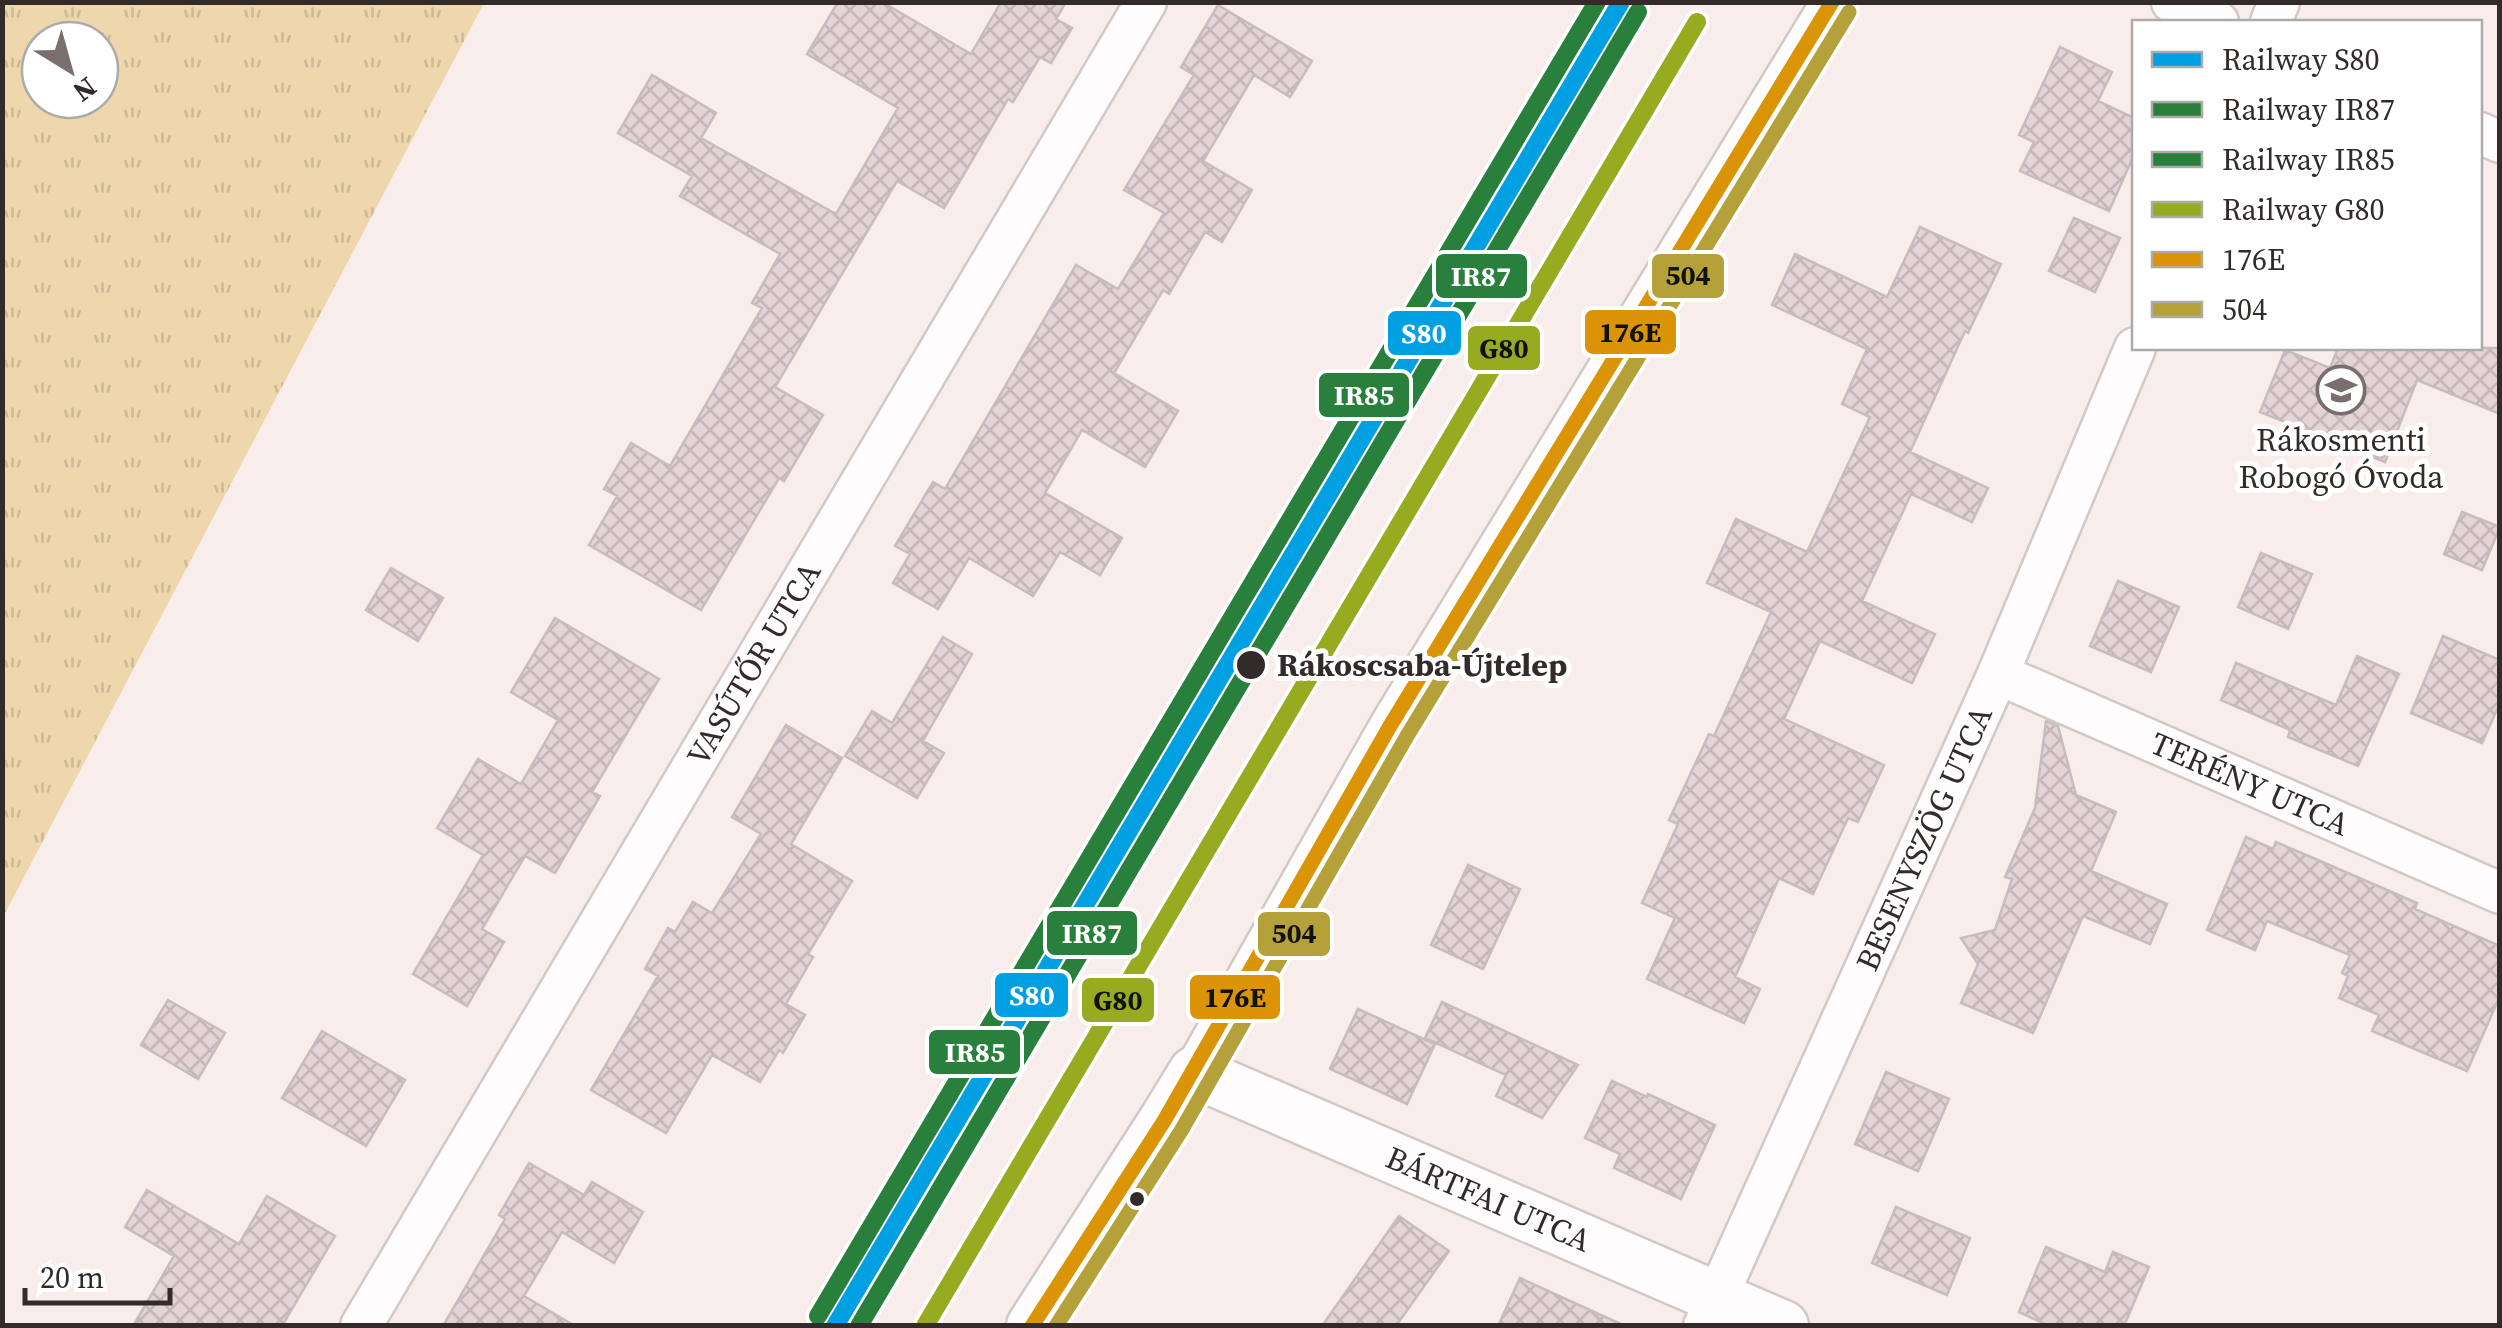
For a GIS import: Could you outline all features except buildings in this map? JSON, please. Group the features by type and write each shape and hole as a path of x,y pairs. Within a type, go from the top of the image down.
{"street":[{"name":"VASÚTŐR UTCA","path":"362,1326 1146,2"},
{"path":"1032,1326 1194,1072 1390,726 1832,2"},
{"path":"2172,2 2213,20"},
{"name":"BESENYSZÖG UTCA","path":"1711,1312 1998,674 2134,350"},
{"name":"TERÉNY UTCA","path":"1998,674 2500,894"},
{"name":"BÁRTFAI UTCA","path":"1194,1072 1711,1312 1782,1326"}],"green space":[{"path":"2,3 484,3 3,917"}],"rail line":[{"name":"IR85","path":"818,1316 1597,2"},
{"name":"S80","path":"835,1326 1621,2"},
{"name":"IR87","path":"859,1326 1638,12"},
{"name":"G80","path":"925,1326 1697,22"}],"transit line":[{"name":"176E","path":"1032,1326 1164,1121 1390,726 1832,2"},
{"name":"504","path":"1056,1326 1181,1131 1407,736 1849,12"}],"place":[{"name":"Rákosmenti Robogó Óvoda","path":"2341,390"},
{"name":"Rákoscsaba-Újtelep","path":"1251,665"}]}
